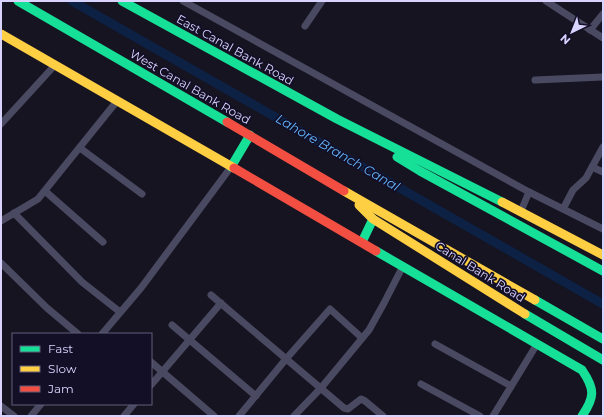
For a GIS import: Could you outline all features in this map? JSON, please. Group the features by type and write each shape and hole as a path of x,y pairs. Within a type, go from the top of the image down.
{"main road":[{"name":"West Canal Bank Road","path":"18,1 350,195"},
{"name":"East Canal Bank Road","path":"122,1 337,119"},
{"path":"1,34 582,370 589,379 593,389 593,398 590,406 582,416"},
{"path":"337,119 521,211 603,255"},
{"path":"337,119 420,171 603,271"},
{"path":"231,167 250,136"},
{"path":"350,195 502,280 603,339"},
{"name":"Canal Bank Road","path":"350,195 373,219 498,298 603,360"},
{"path":"362,242 373,219"}],"street":[{"path":"183,1 529,192 603,229"},
{"path":"305,26 322,1"},
{"path":"546,1 603,38"},
{"path":"590,30 603,14"},
{"path":"1,124 55,65"},
{"path":"535,80 603,76"},
{"path":"3,217 14,213 38,199 45,192 117,101"},
{"path":"563,209 573,190 586,178 603,147"},
{"path":"80,148 142,194"},
{"path":"592,166 603,172"},
{"path":"103,333 141,288 231,167"},
{"path":"45,192 103,242"},
{"path":"521,211 529,192"},
{"path":"14,213 82,282 120,312"},
{"path":"1,263 47,308 77,333"},
{"path":"294,416 369,330 403,266"},
{"path":"211,295 344,408 348,409 361,399 383,416"},
{"path":"152,384 221,303"},
{"path":"239,416 330,309 362,338"},
{"path":"172,325 256,396"},
{"path":"435,344 511,386"},
{"path":"493,416 537,344"},
{"path":"152,363 214,416"},
{"path":"421,384 480,416"},
{"path":"31,416 40,405"},
{"path":"124,416 133,405"},
{"path":"1,406 14,416"}],"waterway":[{"name":"Lahore Branch Canal","path":"72,1 603,304"}],"traffic: fast":[{"path":"18,1 227,122"},
{"path":"122,1 337,119 502,202"},
{"path":"231,167 250,135"},
{"path":"397,157 603,271"},
{"path":"362,242 373,219"},
{"path":"376,251 582,370 589,383 592,393 589,403 582,416"},
{"path":"535,300 603,339"},
{"path":"525,314 603,360"}],"traffic: slow":[{"path":"1,34 234,168"},
{"path":"344,191 535,300"},
{"path":"502,202 603,255"},
{"path":"359,205 373,219 525,314"}],"traffic: jam":[{"path":"227,122 344,191"},
{"path":"234,168 376,251"}]}
